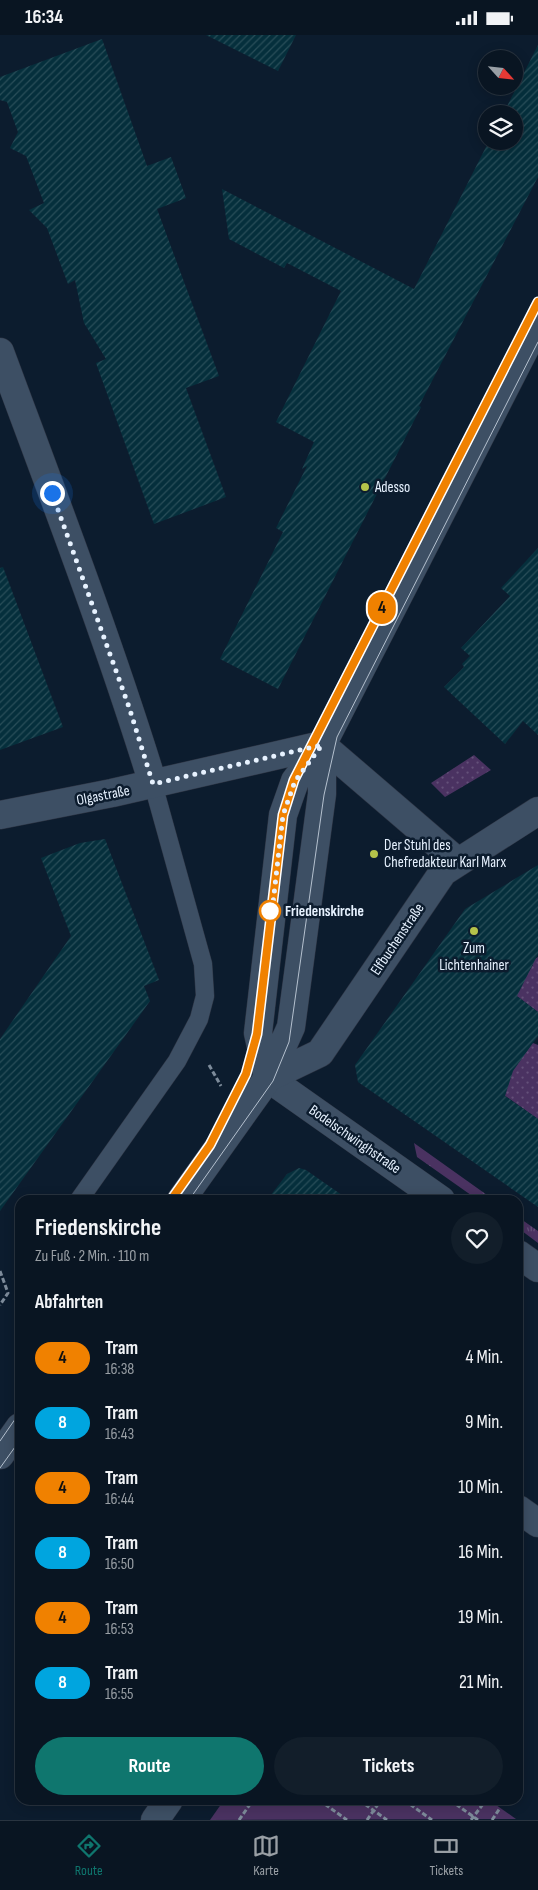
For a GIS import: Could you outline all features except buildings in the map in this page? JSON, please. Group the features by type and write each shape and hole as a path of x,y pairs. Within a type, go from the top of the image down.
{"street":[{"path":"268,1078 258,1033 283,815 295,781 322,745 538,323"},
{"path":"0,351 98,616 153,784"},
{"path":"322,745 458,861"},
{"path":"185,1195 268,1078 291,1027 322,794 322,745"},
{"name":"Olgastraße","path":"0,815 153,784 322,745"},
{"name":"Elfbuchenstraße","path":"268,1078 320,1053 442,872 538,811"},
{"name":"Bodelschwinghstraße","path":"268,1078 435,1195"},
{"path":"523,1258 538,1268"},
{"path":"0,1455 15,1434"},
{"path":"523,1512 538,1523"},
{"path":"155,1820 166,1805"}],"lane":[{"path":"83,1195 177,1061 192,1034 205,996 203,964 153,784"}],"path":[{"path":"192,1034 239,1119"},
{"path":"0,1271 8,1293 0,1305"},
{"path":"239,1820 250,1805"},
{"path":"326,1805 347,1820"},
{"path":"366,1805 388,1820"},
{"path":"366,1820 378,1805"},
{"path":"411,1805 432,1820"},
{"path":"456,1805 472,1819 478,1820"},
{"path":"472,1819 482,1805"},
{"path":"492,1820 500,1808"}],"green space":[{"path":"474,755 491,770 445,797 431,783"},
{"path":"538,957 538,1012 518,997 511,999 533,965 530,962"},
{"path":"533,1043 538,1045 538,1119 460,1064"},
{"path":"414,1143 487,1195 471,1195 417,1157"},
{"path":"523,1220 538,1231 538,1243 523,1232"},
{"path":"220,1805 496,1805 516,1819 210,1820"}],"tram line":[{"path":"175,1195 210,1145 245,1074 257,1034 283,815 294,780 538,302"},
{"name":"4","path":"175,1195 210,1145 246,1074 257,1034 283,815 294,780 538,302"},
{"path":"193,1195 273,1081 289,1042 324,795 337,737 538,342"},
{"path":"0,1441 15,1419"},
{"path":"0,1468 15,1447"}],"place":[{"name":"Adesso","path":"365,487"},
{"name":"Der Stuhl des Chefredakteur Karl Marx","path":"374,854"},
{"name":"Friedenskirche","path":"270,911"},
{"name":"Zum Lichtenhainer","path":"474,931"}],"route":[{"path":"52,493 129,707 153,784 322,745 295,781 283,815 272,912 270,911"}]}
